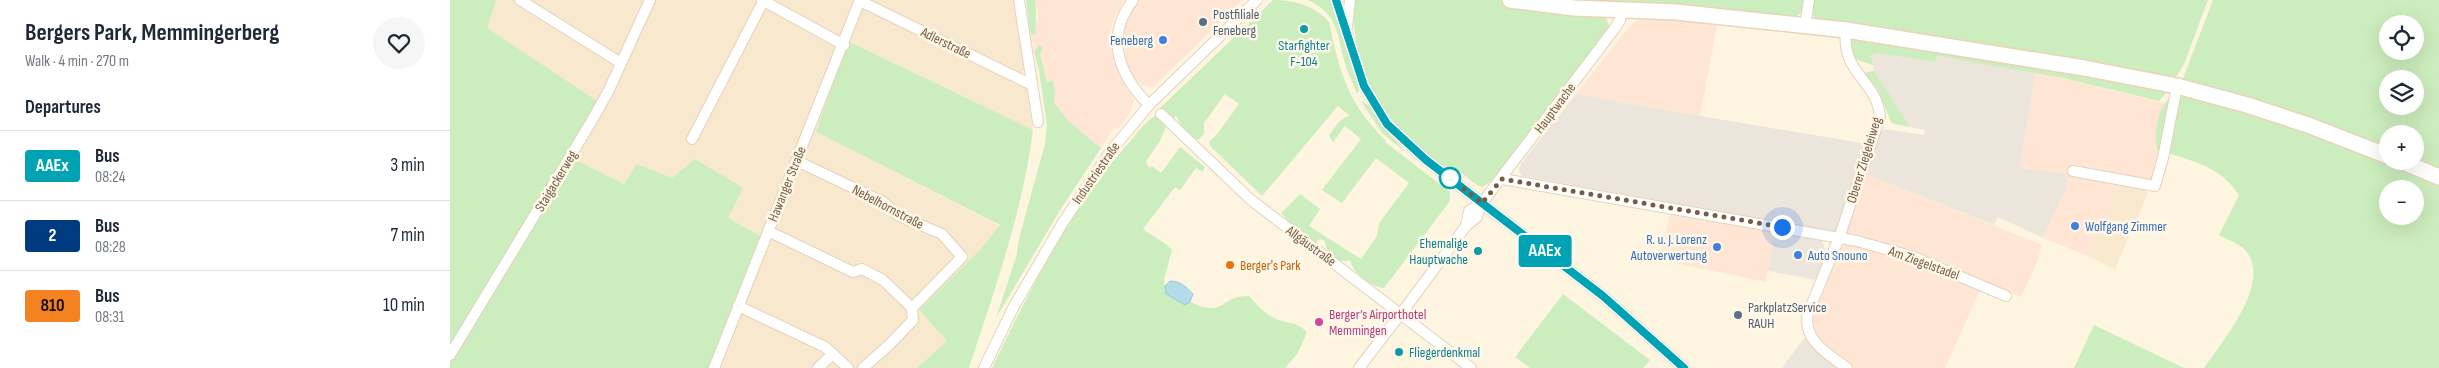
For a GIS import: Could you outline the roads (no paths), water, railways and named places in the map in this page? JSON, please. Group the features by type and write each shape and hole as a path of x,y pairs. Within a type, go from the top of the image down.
{"street":[{"path":"520,0 621,63"},
{"name":"Staigackerweg","path":"450,355 591,122 650,0"},
{"path":"692,138 763,0 844,45"},
{"name":"Adlerstraße","path":"860,0 1032,85"},
{"name":"Hawanger Straße","path":"714,368 844,45 860,0"},
{"path":"1018,0 1038,122"},
{"path":"1133,0 1121,17 1117,29 1121,67 1136,91 1150,105"},
{"name":"Industriestraße","path":"984,368 1013,308 1062,224 1110,152 1150,105 1256,0"},
{"name":"Industriestraße","path":"1249,9 1263,0"},
{"path":"1336,0 1364,86 1387,124 1426,160 1603,296 1684,368"},
{"path":"1346,31 1350,0"},
{"path":"1510,0 1540,5 1676,12 1846,30 2084,68 2177,86 2308,125 2379,153"},
{"path":"1805,26 1809,0"},
{"name":"Hauptwache","path":"1359,368 1466,226 1477,217 1482,203 1615,28 1620,20 1621,9"},
{"name":"Oberer Ziegeleiweg","path":"1839,238 1880,117 1878,105 1872,92 1850,63 1846,50 1846,30"},
{"path":"2072,171 2155,186 2163,158 2177,86"},
{"name":"Allgäustraße","path":"1161,114 1251,200 1471,368"},
{"name":"Nebelhornstraße","path":"796,161 883,202 899,216 942,234 962,257 912,308"},
{"path":"2422,170 2439,177"},
{"name":"Am Ziegelstadel","path":"1502,179 1839,238 1890,249 1914,257 2006,296"},
{"path":"768,231 853,272 862,268 883,280 912,308 914,320 863,368"},
{"path":"1839,238 1810,307 1806,324 1808,333 1819,346 1847,368"},
{"path":"738,306 825,347 848,368"},
{"path":"818,368 833,354"}],"water":[{"path":"1170,281 1180,283 1191,291 1193,294 1190,302 1185,305 1166,294 1165,286"}],"place":[{"name":"Postfiliale Feneberg","path":"1203,22"},
{"name":"Starfighter F-104","path":"1304,29"},
{"name":"Feneberg","path":"1163,40"},
{"name":"Wolfgang Zimmer","path":"2075,226"},
{"name":"R. u. J. Lorenz Autoverwertung","path":"1717,247"},
{"name":"Ehemalige Hauptwache","path":"1478,251"},
{"name":"Auto Snouno","path":"1798,255"},
{"name":"Berger's Park","path":"1230,265"},
{"name":"ParkplatzService RAUH","path":"1738,315"},
{"name":"Berger’s Airporthotel Memmingen","path":"1319,322"},
{"name":"Fliegerdenkmal","path":"1399,352"}]}
